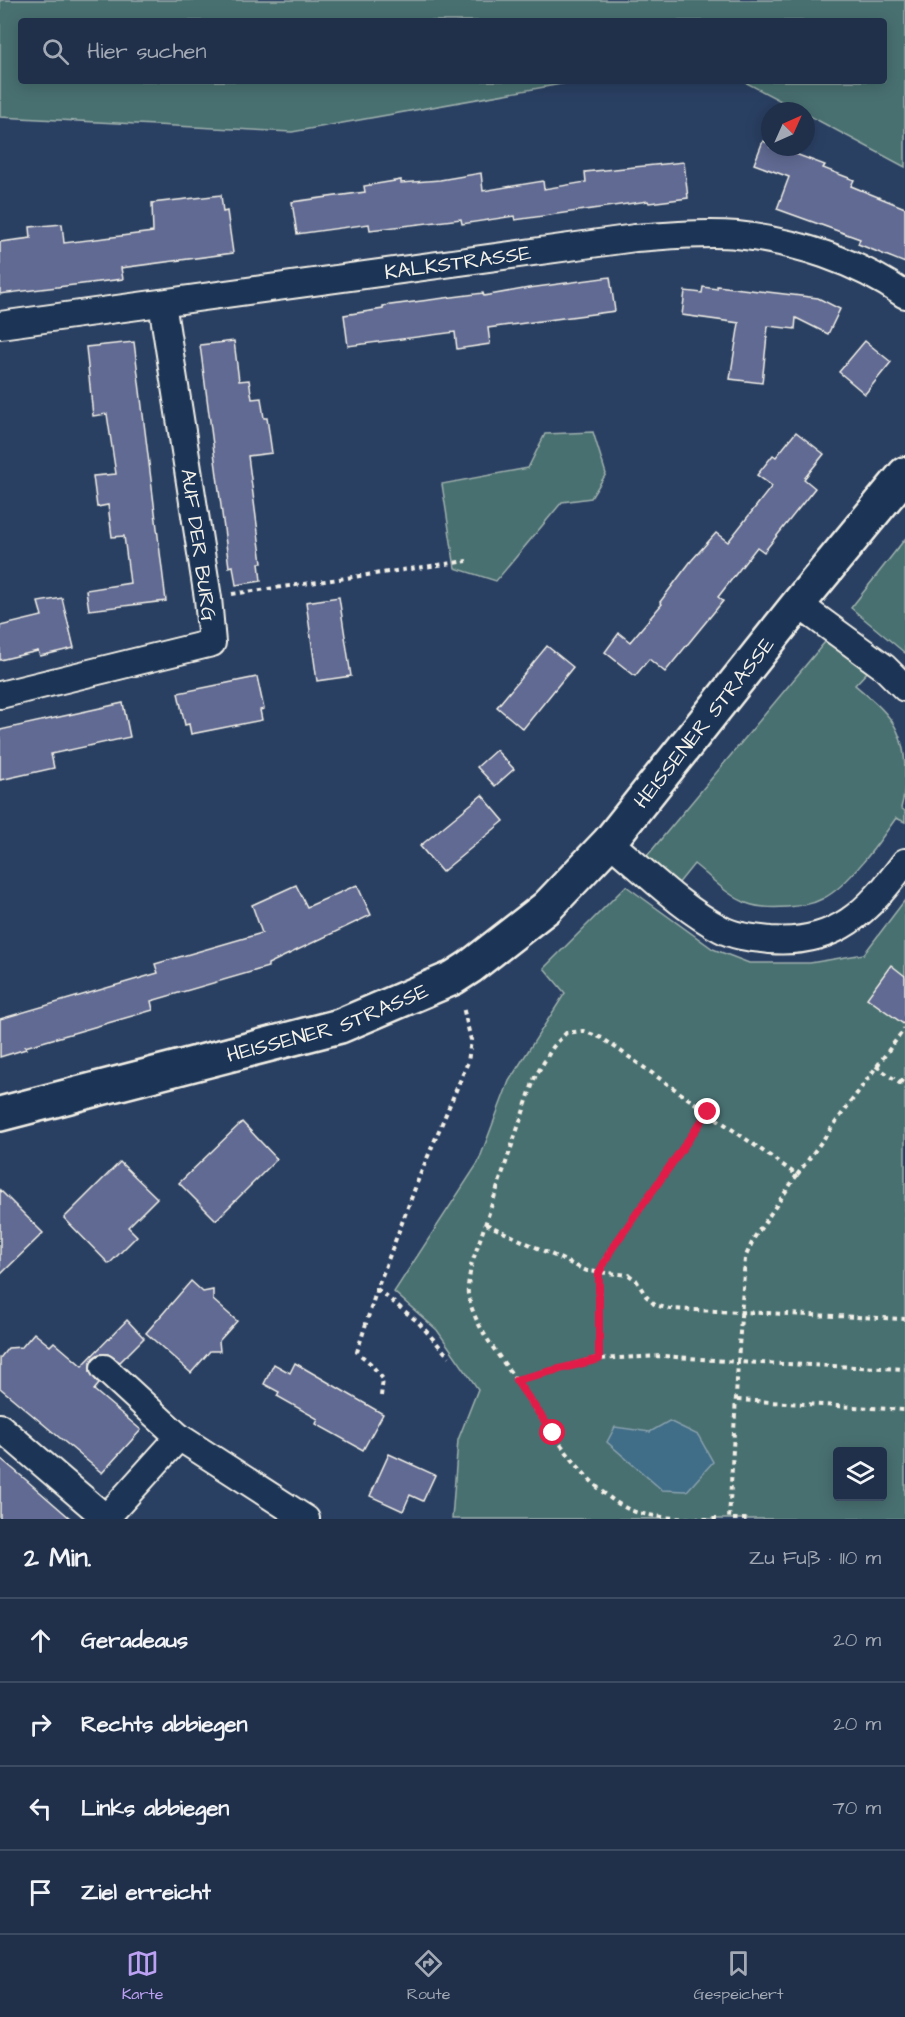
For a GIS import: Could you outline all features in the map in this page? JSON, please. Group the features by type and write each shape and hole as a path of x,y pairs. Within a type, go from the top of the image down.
{"street":[{"name":"KALKSTRASSE","path":"0,325 635,238 701,235 736,235 776,241 810,250 846,263 888,283 905,295"},
{"name":"AUF DER BURG","path":"0,695 212,643 208,597 162,303"},
{"name":"HEISSENER STRASSE","path":"0,1114 340,1026 453,978 547,907 609,842 798,604 905,474"},
{"path":"798,604 884,667 905,688"},
{"path":"609,842 686,906 722,930 748,938 775,940 796,940 820,935 851,921 872,903 905,862"},
{"path":"104,1368 179,1437 306,1519"},
{"path":"0,1427 106,1519 179,1437"}],"path":[{"path":"208,597 467,561"},
{"path":"381,1396 383,1379 357,1352 377,1289 420,1175 468,1062 471,1040 468,1020 453,978"},
{"path":"751,1519 731,1519 745,1258 754,1238 797,1175 905,1028"},
{"path":"717,1519 670,1518 638,1513 612,1501 591,1481 490,1344 475,1317 468,1292 471,1266 535,1077 553,1047 566,1033 583,1031 602,1038 797,1175"},
{"path":"876,1066 905,1087"},
{"path":"900,1083 905,1076"},
{"path":"599,1359 599,1273 611,1250 708,1112"},
{"path":"486,1224 587,1271 630,1275 655,1305 670,1309 905,1319"},
{"path":"377,1289 418,1322 449,1357"},
{"path":"516,1380 599,1359 664,1356 738,1362 905,1369"},
{"path":"737,1400 905,1410"}],"green space":[{"path":"0,0 905,0 905,167 815,119 815,102 783,102 749,84 887,84 887,18 18,18 18,84 561,84 292,132 0,117"},
{"path":"593,432 606,474 591,498 562,502 496,581 455,568 442,484 528,468 545,434"},
{"path":"905,539 905,653 851,608"},
{"path":"825,642 849,654 870,669 855,685 885,712 898,732 904,756 905,785 901,808 905,811 905,822 896,818 863,863 842,885 822,899 809,904 776,908 751,905 731,895 694,864 678,884 647,856"},
{"path":"626,886 713,949 749,963 810,963 864,954 905,900 905,1519 452,1519 458,1440 478,1389 437,1330 394,1292 478,1163 509,1081 565,993 544,968"}],"water":[{"path":"669,1421 698,1435 713,1462 687,1491 662,1490 607,1442 615,1427 650,1432"}],"building":[{"path":"761,146 761,156 801,156 825,165 823,168 854,180 851,186 905,208 905,263 858,244 860,239 777,209 789,177 754,164"},
{"path":"684,162 688,198 649,203 648,201 515,220 514,216 462,224 461,219 370,230 369,224 297,234 292,202 365,192 364,186 401,180 401,183 440,180 481,173 483,191 543,181 544,189 586,182 585,172"},
{"path":"221,195 223,212 227,211 233,253 121,268 123,279 0,294 0,242 31,238 30,227 62,224 64,243 153,232 152,203"},
{"path":"610,277 615,311 488,328 490,344 457,349 455,332 348,346 344,315 383,309 383,306 483,293 484,296"},
{"path":"717,286 818,298 840,309 828,334 796,318 795,329 768,326 762,383 730,379 739,323 682,315 685,291 702,293 703,287 717,289"},
{"path":"234,341 239,381 249,380 252,399 261,398 264,418 267,418 272,453 248,456 262,563 259,563 261,581 236,585 233,566 229,567 200,345"},
{"path":"865,341 891,362 865,394 839,372"},
{"path":"134,342 166,601 89,610 86,590 130,583 124,536 112,537 108,505 97,507 93,476 116,474 107,414 93,416 86,347"},
{"path":"796,432 824,454 804,479 815,488 764,552 757,547 718,597 723,601 665,672 649,659 635,676 605,652 619,633 630,642 662,604 660,602 691,561 716,533 728,542 772,486 757,475 773,455 776,457"},
{"path":"339,597 351,676 317,681 306,602"},
{"path":"62,598 74,648 40,656 38,651 0,660 0,626 42,616 38,602"},
{"path":"547,646 573,667 523,729 497,707"},
{"path":"257,677 264,709 260,710 262,720 191,734 189,724 185,725 178,693"},
{"path":"123,703 130,737 51,754 54,768 0,780 0,730"},
{"path":"496,750 514,769 495,786 477,767"},
{"path":"482,795 504,821 442,872 420,846"},
{"path":"296,885 307,907 357,885 371,915 268,964 268,967 151,1001 153,1010 25,1047 26,1049 0,1057 0,1019 158,973 155,964 262,933 252,905"},
{"path":"891,965 905,976 905,1025 867,998"},
{"path":"242,1122 277,1159 216,1220 179,1183"},
{"path":"120,1162 157,1198 128,1227 137,1236 109,1264 64,1218"},
{"path":"0,1190 43,1233 0,1275"},
{"path":"191,1281 203,1292 213,1290 213,1300 237,1321 219,1341 220,1351 210,1351 191,1373 146,1333"},
{"path":"127,1320 144,1338 120,1362 108,1354 99,1354 90,1364 90,1372 99,1384 94,1390 141,1430 102,1473 0,1388 0,1358 8,1348 22,1347 34,1333 50,1346 54,1342 82,1366"},
{"path":"295,1363 383,1414 363,1450 316,1424 318,1419 277,1396 279,1392 264,1384 274,1364 290,1373"},
{"path":"389,1454 435,1475 423,1501 410,1495 403,1511 370,1496"},
{"path":"0,1458 25,1479 71,1519 0,1519"}],"route":[{"path":"553,1433 516,1380 540,1372 599,1359 599,1273 611,1250 708,1112"}]}
